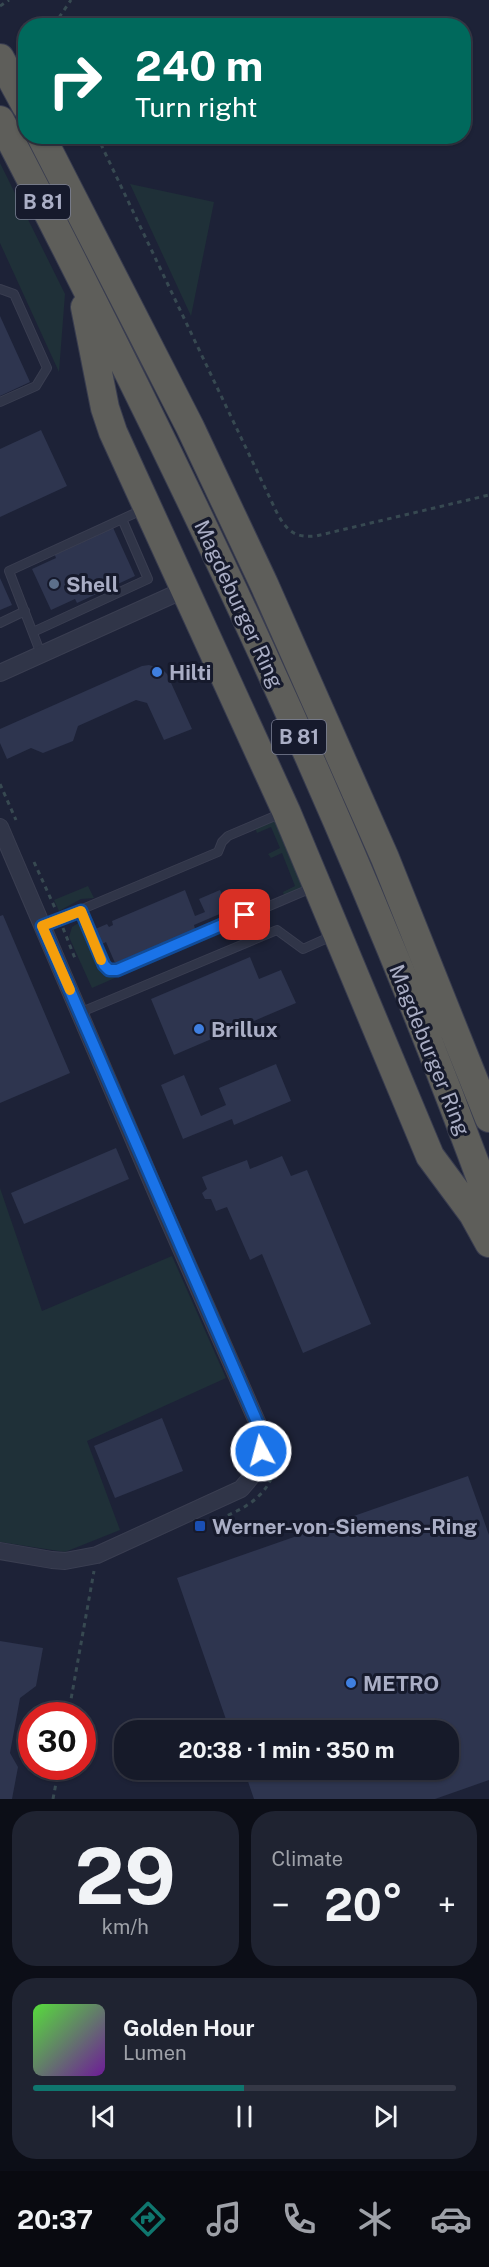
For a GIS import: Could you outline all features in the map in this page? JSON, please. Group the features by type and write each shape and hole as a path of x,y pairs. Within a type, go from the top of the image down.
{"highway":[{"path":"0,58 18,91"},
{"name":"Magdeburger Ring","path":"0,120 85,284 234,590 359,873 426,1037 489,1201"},
{"name":"Magdeburger Ring","path":"45,144 190,427 264,585 385,858 489,1118"},
{"path":"85,284 85,314 105,408 134,513 186,589 318,885 430,1156 473,1214 489,1243"}],"street":[{"path":"0,672 186,589"},
{"path":"0,827 258,1424 262,1440 256,1469 241,1489 97,1564 52,1560 0,1551"}],"lane":[{"path":"0,290 14,294 47,368 36,386 0,402"},
{"path":"33,632 148,579 134,513 9,571 41,654"},
{"path":"0,623 25,611"},
{"path":"42,926 218,852 222,842 228,836 286,811"},
{"path":"81,911 102,963 107,969 118,970 318,885"},
{"path":"79,1013 277,930 303,949 338,933"}],"path":[{"path":"0,6 9,0"},
{"path":"59,18 71,0"},
{"path":"101,144 278,515 290,532 300,537 316,536 489,495"},
{"path":"0,783 18,826"},
{"path":"32,858 77,963"},
{"path":"210,1523 238,1512 260,1495 272,1477 279,1446"},
{"path":"83,1573 97,1564"},
{"path":"71,1702 97,1564"},
{"path":"53,1799 57,1780"}],"shaded area":[{"path":"0,163 65,294 59,372 0,243"},
{"path":"130,184 214,202 191,316"},
{"path":"274,818 308,885 284,895 283,892 295,886 282,853 271,858 268,854 280,848 271,827 257,833 255,828"},
{"path":"88,886 94,898 81,899 59,911 54,900"},
{"path":"80,922 99,968 105,974 117,977 92,988 69,937 72,927"},
{"path":"0,1188 42,1311 172,1256 226,1378 87,1441 120,1530 65,1552 0,1542"}],"building":[{"path":"0,316 30,382 0,396"},
{"path":"41,430 67,486 0,517 0,449"},
{"path":"110,521 135,576 77,603 75,599 51,610 32,569 56,558 52,548"},
{"path":"0,578 12,605 0,610"},
{"path":"149,665 162,669 167,674 192,729 164,740 147,703 136,700 78,726 73,741 43,753 31,748 7,759 0,743 0,729 142,666"},
{"path":"185,890 195,916 205,912 199,899 220,890 229,910 194,925 195,929 115,963 106,942 100,945 93,930 107,924 109,927 113,925 112,921"},
{"path":"3,915 70,1073 0,1103 0,916"},
{"name":"Brillux","path":"250,957 259,979 281,970 296,1003 174,1055 151,999"},
{"path":"276,1064 291,1101 234,1125 232,1119 183,1139 161,1085 184,1075 201,1116 226,1105 219,1088"},
{"path":"116,1148 129,1179 24,1224 11,1193"},
{"path":"282,1156 291,1176 307,1170 371,1324 303,1353 262,1254 250,1260 227,1207 216,1211 211,1199 205,1199 202,1193 207,1189 202,1177 247,1160 250,1169"},
{"path":"162,1418 183,1471 115,1498 94,1446"},
{"name":"METRO","path":"468,1476 489,1535 489,1780 435,1799 254,1799 247,1780 459,1780 459,1720 226,1720 177,1578"},
{"path":"0,1641 43,1648 36,1686 18,1702 10,1753 18,1767 12,1799 0,1799"}],"slow traffic":[{"path":"70,990 42,926 81,911 101,960"}],"place":[{"name":"Shell","path":"54,584"},
{"name":"Hilti","path":"157,672"},
{"name":"Brillux","path":"199,1029"},
{"name":"Werner-von-Siemens-Ring","path":"200,1526"},
{"name":"METRO","path":"351,1683"}],"route":[{"path":"245,915 117,970 107,969 101,961 81,911 42,926 258,1424 262,1440 261,1451"}]}
